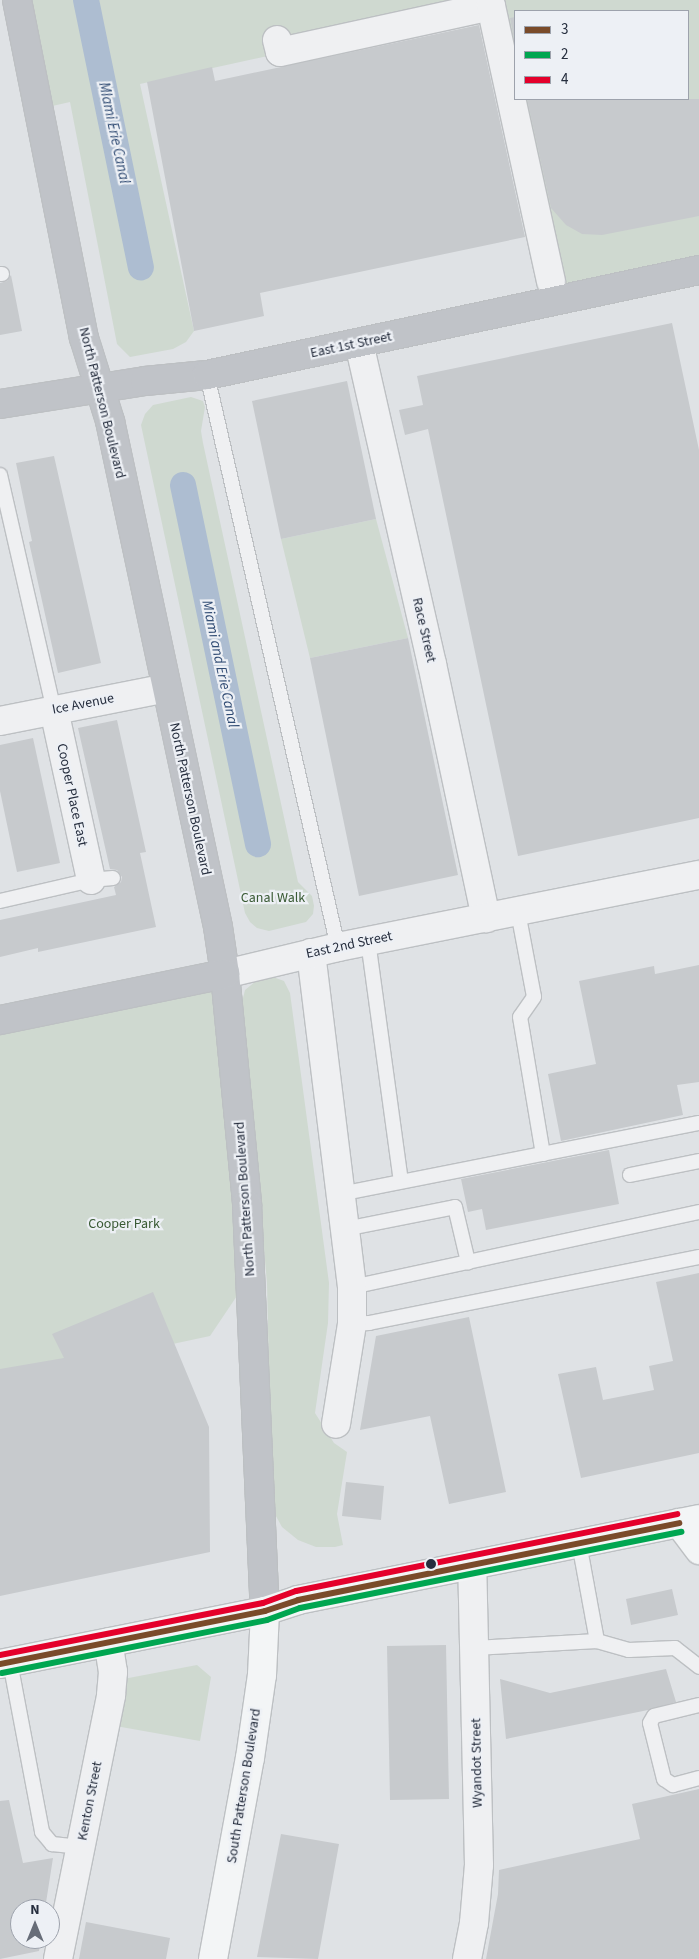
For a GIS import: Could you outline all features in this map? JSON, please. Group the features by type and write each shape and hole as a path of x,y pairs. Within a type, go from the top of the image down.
{"main road":[{"name":"North Patterson Boulevard","path":"17,0 84,338 102,390 216,918 226,974 248,1204 265,1611"},
{"name":"East 1st Street","path":"0,404 102,390 144,382 208,375 699,270"},
{"name":"East 2nd Street","path":"0,1020 226,974"},
{"path":"5,1663 265,1611 298,1600 689,1521 699,1550"},
{"name":"South Patterson Boulevard","path":"213,1959 250,1758 262,1675 265,1611"}],"street":[{"path":"277,40 280,52 491,6 551,282"},
{"name":"Race Street","path":"359,343 432,664 486,918"},
{"name":"Ice Avenue","path":"0,721 166,688"},
{"name":"Cooper Place East","path":"54,710 102,879"},
{"name":"East 2nd Street","path":"226,974 338,947 699,875"},
{"path":"311,953 352,1287 352,1324 336,1424"},
{"name":"Wyandot Street","path":"467,1959 474,1923 480,1865 472,1566"},
{"name":"Kenton Street","path":"58,1959 111,1695 113,1672 108,1642"}],"lane":[{"path":"208,375 338,947"},
{"path":"0,475 54,710"},
{"path":"0,901 102,879"},
{"path":"518,912 534,997 520,1017 543,1154"},
{"path":"368,941 402,1181"},
{"path":"340,1194 699,1123"},
{"path":"630,1175 699,1161"},
{"path":"345,1229 455,1207 468,1262"},
{"path":"352,1287 699,1212"},
{"path":"352,1324 369,1323 699,1257"},
{"path":"579,1542 597,1642"},
{"path":"475,1648 597,1642 629,1650 675,1648 699,1668"},
{"path":"5,1663 42,1832 52,1844 81,1847"},
{"path":"699,1705 654,1716 650,1723 664,1779 673,1785 699,1778"}],"green space":[{"path":"15,0 699,0 699,270 558,297 491,7 140,84 194,331 186,342 173,349 130,357 117,344 70,102 39,109"},
{"name":"Canal Walk","path":"191,397 203,401 205,407 201,431 203,443 298,882 312,896 314,906 313,914 306,922 269,931 257,928 250,922 245,913 141,425 145,414 153,405"},
{"path":"376,519 408,638 310,658 281,539"},
{"name":"Cooper Park","path":"225,974 251,1275 210,1336 0,1381 0,1020"},
{"path":"273,977 284,981 290,993 329,1283 328,1323 315,1413 334,1443 347,1452 337,1514 343,1545 335,1547 316,1547 298,1540 282,1527 272,1509 267,1283 242,1002 245,990 256,981"},
{"path":"197,1665 211,1677 200,1741 110,1725 118,1680"}],"building":[{"path":"514,17 514,39 510,18"},
{"path":"479,25 525,237 260,293 264,316 194,331 147,82 212,67 215,81"},
{"path":"699,99 699,216 602,235 582,234 566,225 551,208 527,100"},
{"path":"11,275 22,331 0,335 0,283 7,281"},
{"path":"672,323 699,450 699,818 518,856 428,429 405,435 399,410 423,405 417,376"},
{"path":"347,381 376,519 281,539 252,401"},
{"path":"54,456 101,663 58,673 29,542 32,541 16,463"},
{"path":"408,638 458,875 359,896 310,658"},
{"path":"117,720 146,852 140,853 156,927 38,952 38,948 0,957 0,920 116,895 114,887 121,882 122,877 117,870 110,869 78,728"},
{"path":"33,738 60,863 17,872 0,791 0,745"},
{"path":"699,965 699,1082 677,1085 683,1115 561,1141 548,1074 596,1064 579,981 654,966 655,974"},
{"path":"609,1150 619,1204 486,1230 482,1209 468,1212 461,1179"},
{"path":"699,1273 699,1453 581,1478 558,1374 596,1367 603,1400 654,1390 649,1366 673,1361 656,1282"},
{"path":"153,1292 209,1427 210,1552 0,1596 0,1369 64,1358 52,1334"},
{"path":"469,1317 506,1492 449,1504 430,1416 360,1430 376,1336"},
{"path":"346,1482 384,1486 381,1520 342,1516"},
{"path":"672,1589 678,1615 631,1625 626,1599"},
{"path":"446,1645 449,1799 390,1800 387,1646"},
{"path":"666,1669 676,1702 648,1710 506,1739 500,1679 550,1693"},
{"path":"699,1789 699,1959 486,1959 498,1894 499,1870 640,1839 632,1804"},
{"path":"9,1800 23,1863 53,1858 47,1899 10,1899 10,1949 39,1949 39,1951 0,1959 0,1801"},
{"path":"281,1834 339,1844 318,1959 257,1957"},
{"path":"86,1922 170,1938 166,1959 79,1959"}],"waterway":[{"name":"MIami Erie Canal","path":"86,0 141,267"},
{"name":"Miami and Erie Canal","path":"183,485 258,844"}],"transit line":[{"name":"4","path":"0,1655 263,1603 296,1591 677,1514"},
{"name":"3","path":"0,1664 265,1611 298,1600 679,1523"},
{"name":"2","path":"2,1673 267,1620 300,1608 681,1532"}]}
